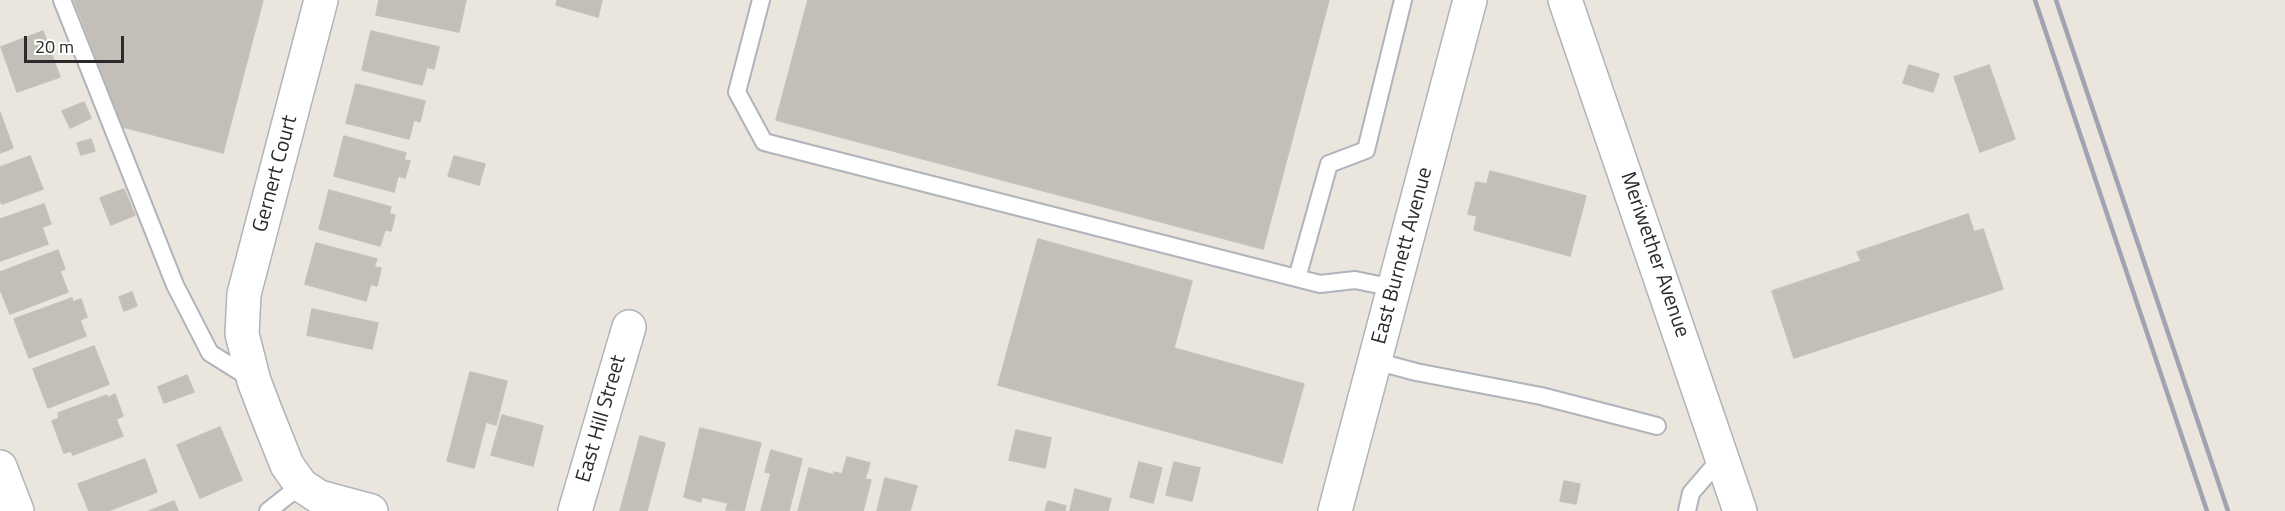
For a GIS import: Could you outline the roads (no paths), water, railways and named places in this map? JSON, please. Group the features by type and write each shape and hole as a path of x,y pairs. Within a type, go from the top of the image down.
{"street":[{"name":"Gernert Court","path":"301,486 287,465 254,381 242,334 244,294 321,0"},
{"name":"East Burnett Avenue","path":"1335,511 1470,0"},
{"name":"Meriwether Avenue","path":"1565,0 1740,511"},
{"name":"East Hill Street","path":"575,511 629,327"},
{"path":"0,467 17,511"},
{"path":"301,486 319,497 371,511"}],"lane":[{"path":"62,0 175,285 210,353 254,381"},
{"path":"761,0 737,92 764,142 1320,284 1355,280 1394,288"},
{"path":"1297,278 1329,164 1366,150 1403,0"},
{"path":"1375,361 1416,372 1541,396 1657,426"},
{"path":"1687,511 1692,493 1722,457"},
{"path":"268,511 301,486"}],"railway":[{"path":"2035,0 2207,511"},
{"path":"2056,0 2228,511"}]}
